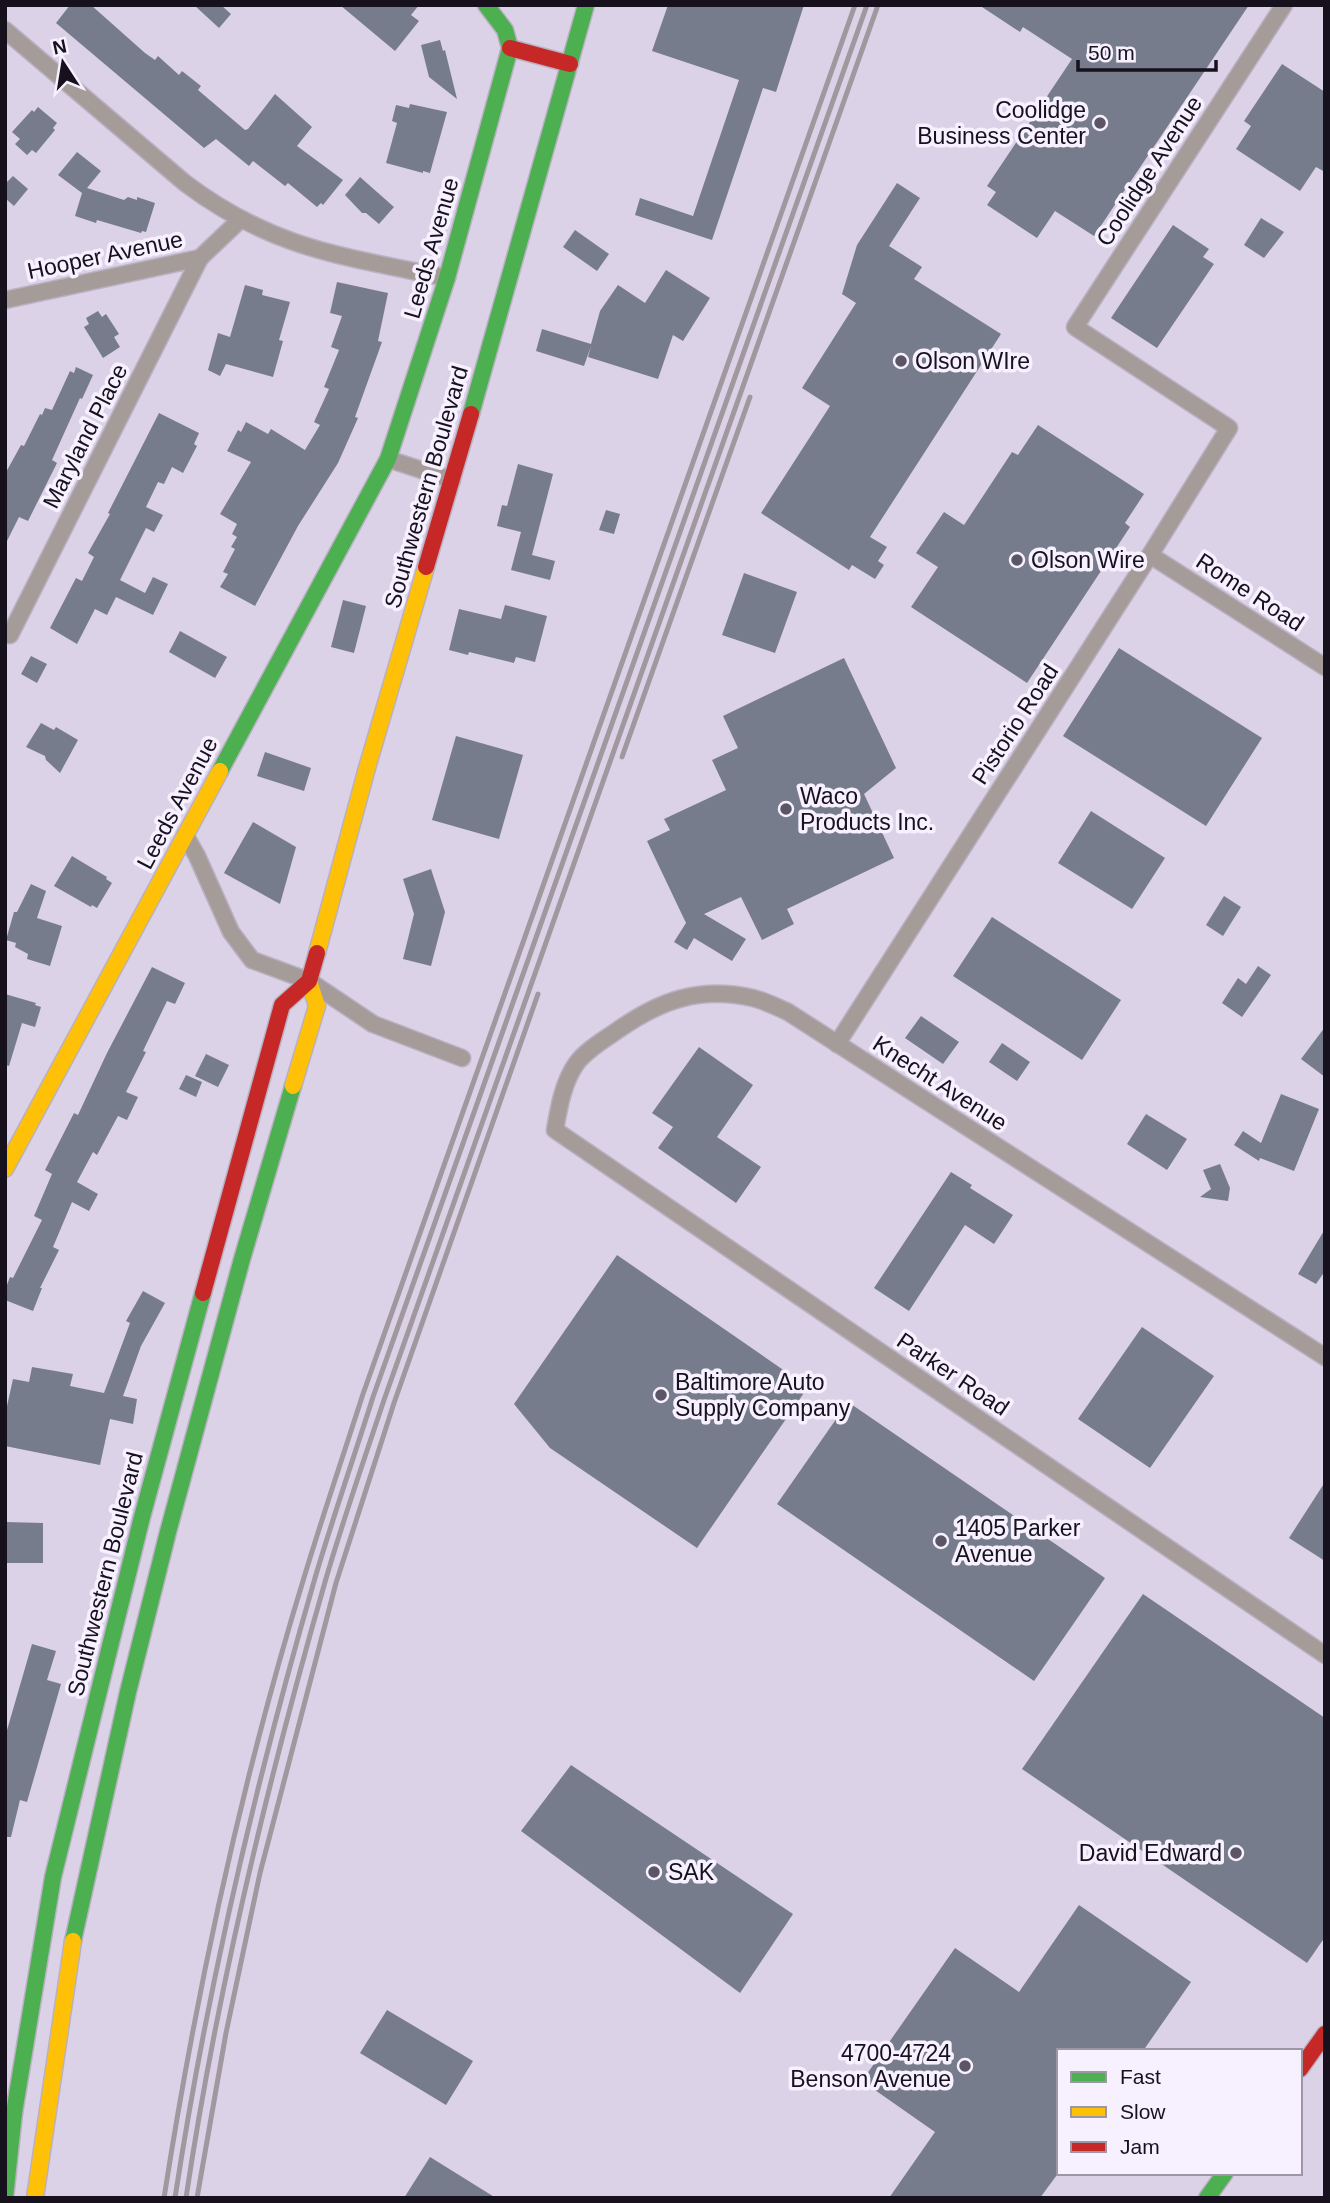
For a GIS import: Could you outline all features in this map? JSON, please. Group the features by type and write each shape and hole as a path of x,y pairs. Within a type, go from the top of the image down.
{"main road":[{"path":"486,5 505,30 510,48 570,64"},
{"name":"Southwestern Boulevard","path":"35,2198 76,1923 168,1532 242,1259 317,1006 309,981 367,768 452,480 586,5"},
{"name":"Leeds Avenue","path":"5,1169 388,459 447,278 510,48"},
{"name":"Southwestern Boulevard","path":"5,2198 14,2113 53,1877 142,1517 282,1004 309,981"},
{"path":"1302,2066 1325,2034"},
{"path":"5,2151 14,2113"},
{"path":"1208,2198 1224,2175"}],"street":[{"name":"Coolidge Avenue","path":"1229,428 1075,327 1284,5"},
{"path":"5,30 185,183 241,219 306,246 447,278"},
{"name":"Hooper Avenue","path":"5,300 200,258 241,219"},
{"name":"Maryland Place","path":"10,635 200,258"},
{"name":"Pistorio Road","path":"837,1044 1229,428"},
{"path":"388,459 452,480"},
{"name":"Rome Road","path":"1150,555 1325,667"},
{"path":"185,835 231,932 252,960 309,981 373,1024 462,1058"},
{"name":"Knecht Avenue","path":"555,1130 562,1096 578,1062 594,1047 642,1013 696,994 755,998 788,1012 1325,1357"},
{"name":"Parker Road","path":"555,1130 1325,1655"}],"building":[{"path":"70,5 91,5 145,53 155,60 158,56 179,75 182,71 201,86 198,90 245,130 275,94 312,127 297,146 343,180 323,205 321,203 317,207 288,183 285,186 253,161 249,166 216,139 204,148 56,23"},
{"path":"194,5 221,5 231,14 219,28"},
{"path":"340,5 419,5 411,15 419,21 395,51"},
{"path":"668,5 804,5 776,92 763,88 712,240 635,215 640,198 693,216 739,80 652,51"},
{"name":"Coolidge Business Center","path":"979,5 1249,5 1094,236 1055,211 1037,238 987,205 996,192 987,186 1072,59 1023,27 1020,32"},
{"path":"440,40 457,99 429,77 421,45"},
{"path":"1282,64 1325,92 1325,172 1316,167 1300,191 1236,149 1251,126 1244,121"},
{"path":"410,104 447,112 430,173 386,163 397,123 392,121 396,105 409,108"},
{"path":"38,107 57,123 53,128 55,130 36,153 32,150 27,155 15,144 20,139 12,132"},
{"path":"77,152 101,171 87,188 124,200 128,197 137,200 137,197 155,203 146,232 141,233 97,220 96,223 75,216 82,193 58,175"},
{"path":"13,176 28,189 14,206 5,198 5,184"},
{"path":"360,177 394,207 379,224 366,213 362,213 345,195"},
{"name":"Olson WIre","path":"897,183 920,198 889,246 922,267 914,279 1001,334 870,537 887,547 878,561 884,565 875,579 852,565 849,570 761,513 830,406 802,388 856,303 842,294 857,245"},
{"path":"1261,218 1284,232 1264,258 1244,245"},
{"path":"1173,225 1209,249 1203,257 1214,264 1157,348 1111,318"},
{"path":"575,230 609,254 597,271 563,247"},
{"path":"666,270 710,298 683,341 673,335 658,379 588,357 591,346 584,366 536,351 542,329 591,344 600,311 618,285 645,303"},
{"path":"337,282 388,293 378,341 382,342 355,417 358,418 338,463 298,526 255,606 220,587 228,574 223,572 235,549 231,547 237,537 232,534 237,524 220,514 251,462 227,451 238,430 241,432 246,422 268,434 271,429 305,450 320,425 314,422 329,389 324,387 339,350 331,347 342,316 330,313"},
{"path":"245,285 263,290 262,295 290,302 279,340 283,341 273,377 226,364 220,376 208,370 218,333 230,337"},
{"path":"98,311 102,317 106,314 119,334 114,337 120,347 103,358 84,327 89,324 86,318"},
{"path":"76,367 93,375 52,460 57,463 28,521 19,517 5,545 5,474 21,445 24,446 40,414 42,415 45,408 52,410 70,371 74,373"},
{"path":"159,413 199,433 194,444 197,446 183,473 172,467 164,484 158,482 146,507 163,515 154,532 146,528 120,580 145,593 153,577 168,584 153,615 116,597 107,615 95,609 77,644 50,628 76,578 82,581 94,557 88,553"},
{"name":"Olson Wire","path":"1038,425 1144,494 1125,523 1130,527 1027,683 911,607 938,567 916,553 944,512 964,525 1012,452 1018,455"},
{"path":"518,464 553,474 532,555 555,561 550,580 511,570 521,532 497,526 502,505 507,506"},
{"path":"606,510 620,514 614,534 599,530"},
{"path":"744,573 797,592 775,653 722,635"},
{"path":"343,600 366,606 354,653 331,647"},
{"path":"505,605 547,616 535,662 516,657 514,663 449,650 459,609 501,619"},
{"path":"180,631 227,657 215,678 169,652"},
{"path":"1119,648 1262,738 1206,826 1063,736"},
{"path":"31,656 47,664 37,683 21,674"},
{"name":"Waco Products Inc.","path":"844,658 896,768 864,794 894,858 787,909 794,924 762,940 741,897 704,914 746,939 732,961 694,938 687,950 674,942 686,923 647,841 670,830 664,819 726,790 712,760 738,748 723,716"},
{"path":"41,723 54,730 56,727 78,740 60,773 45,756 26,747"},
{"path":"456,736 523,755 499,839 432,820"},
{"path":"265,752 311,768 304,791 257,776"},
{"path":"1091,811 1165,858 1132,909 1058,863"},
{"path":"253,822 296,847 280,904 224,873"},
{"path":"72,856 107,877 112,883 97,908 54,886"},
{"path":"431,869 445,912 431,966 403,959 414,914 403,879"},
{"path":"31,884 46,891 37,918 62,926 50,966 27,959 28,954 15,947 16,943 6,940 14,912 17,912"},
{"path":"1224,896 1241,907 1223,936 1206,925"},
{"path":"992,917 1121,1000 1082,1060 953,976"},
{"path":"1258,966 1271,975 1242,1017 1222,1003 1238,978 1246,984"},
{"path":"152,967 185,983 175,1004 167,1001 143,1051 146,1052 126,1092 138,1097 127,1120 118,1116 97,1155 93,1152 77,1182 98,1194 89,1211 72,1202 53,1247 59,1250 40,1288 33,1311 5,1300 5,1290 10,1277 13,1278 42,1220 34,1216 52,1174 45,1170 74,1113 78,1115"},
{"path":"5,994 41,1007 35,1027 22,1023 9,1066 5,1065"},
{"path":"921,1016 959,1042 943,1064 905,1038"},
{"path":"1325,1027 1325,1077 1301,1059"},
{"path":"1002,1043 1030,1062 1017,1081 989,1062"},
{"path":"699,1047 753,1085 717,1137 761,1167 736,1203 658,1148 673,1127 652,1113"},
{"path":"206,1054 229,1065 218,1087 195,1076"},
{"path":"186,1075 202,1082 196,1097 179,1089"},
{"path":"1281,1094 1319,1109 1294,1171 1260,1158 1259,1161 1234,1145 1243,1131 1261,1143"},
{"path":"1146,1114 1187,1139 1167,1170 1127,1144"},
{"path":"1220,1164 1230,1188 1228,1201 1200,1197 1211,1189 1203,1170"},
{"path":"951,1172 972,1185 970,1188 1013,1215 994,1244 965,1225 909,1311 874,1288"},
{"path":"1325,1229 1325,1271 1316,1284 1298,1274"},
{"name":"Baltimore Auto Supply Company","path":"617,1255 808,1387 697,1548 550,1448 514,1404"},
{"path":"143,1291 165,1303 141,1346 123,1396 137,1399 133,1424 110,1419 100,1465 5,1446 5,1415 13,1379 29,1382 32,1367 73,1374 70,1386 104,1393 130,1323 126,1321"},
{"path":"1142,1327 1214,1376 1150,1468 1078,1419"},
{"name":"1405 Parker Avenue","path":"848,1402 1105,1578 1034,1681 777,1504"},
{"path":"1325,1482 1325,1561 1289,1538"},
{"path":"5,1522 43,1523 43,1563 5,1563"},
{"name":"David Edward","path":"1143,1594 1325,1718 1325,1937 1307,1963 1022,1769"},
{"path":"32,1644 56,1651 47,1680 61,1684 27,1802 20,1800 11,1837 5,1837 5,1737"},
{"name":"SAK","path":"571,1765 793,1914 740,1993 521,1831"},
{"name":"4700-4724 Benson Avenue","path":"1079,1905 1191,1982 1144,2049 1057,2049 1057,2175 1040,2198 889,2198 935,2132 862,2081 955,1948 1019,1992"},
{"path":"387,2010 473,2061 446,2105 360,2053"},
{"path":"430,2157 496,2198 404,2198"}],"railway":[{"path":"164,2198 191,2040 242,1803 283,1648 313,1549 363,1394 855,5"},
{"path":"175,2198 202,2042 253,1808 293,1654 329,1532 373,1397 867,5"},
{"path":"186,2198 198,2120 245,1888 283,1734 339,1536 384,1400 878,5"},
{"path":"622,757 750,397"},
{"path":"197,2198 226,2033 260,1873 336,1583 394,1403 538,994"}],"traffic: fast":[{"path":"220,771 388,459 447,278 510,48 505,30 486,5"},
{"path":"471,414 586,5"},
{"path":"73,1941 128,1692 168,1532 242,1259 293,1086"},
{"path":"5,2198 14,2113 53,1877 142,1517 203,1293"},
{"path":"5,2151 14,2113"},
{"path":"1207,2198 1224,2175"}],"traffic: slow":[{"path":"317,953 367,768 426,567"},
{"path":"5,1169 220,771"},
{"path":"293,1086 317,1006 309,981"},
{"path":"35,2198 73,1941"}],"traffic: jam":[{"path":"510,48 570,64"},
{"path":"426,567 471,414"},
{"path":"203,1293 282,1005 309,981 317,953"},
{"path":"1302,2066 1325,2034"}],"place":[{"name":"Coolidge Business Center","path":"1100,123"},
{"name":"Olson WIre","path":"901,361"},
{"name":"Olson Wire","path":"1017,560"},
{"name":"Waco Products Inc.","path":"786,809"},
{"name":"Baltimore Auto Supply Company","path":"661,1395"},
{"name":"1405 Parker Avenue","path":"941,1541"},
{"name":"David Edward","path":"1236,1853"},
{"name":"SAK","path":"654,1872"},
{"name":"4700-4724 Benson Avenue","path":"965,2066"}]}
